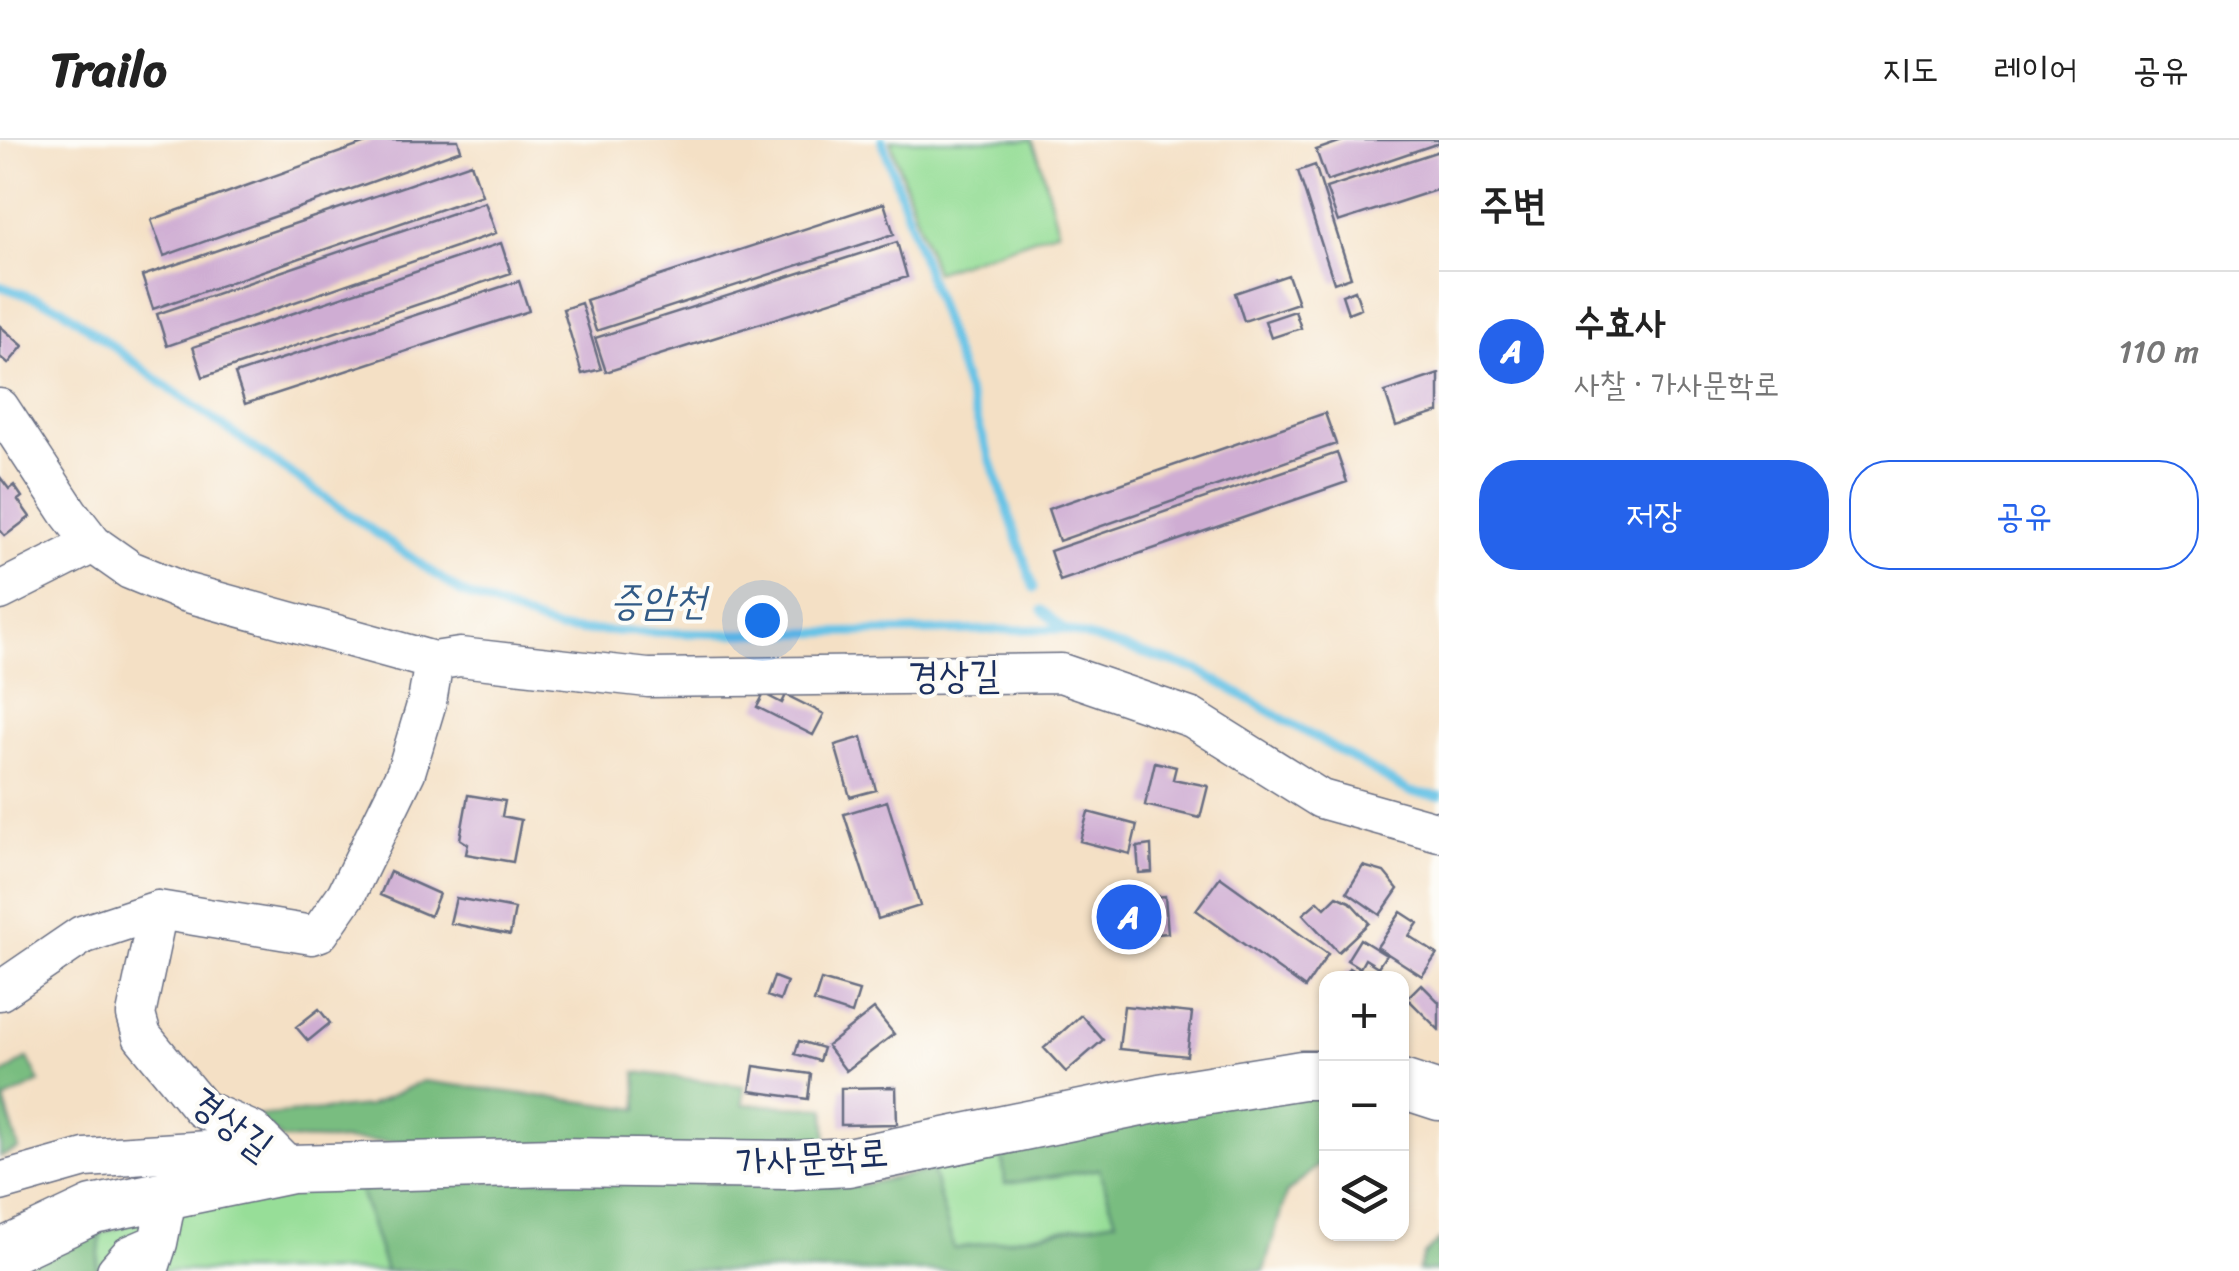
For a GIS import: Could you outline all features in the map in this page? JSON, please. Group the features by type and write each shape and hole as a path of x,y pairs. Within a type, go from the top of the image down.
{"main road":[{"name":"가사문학로","path":"0,1254 94,1210 291,1169 555,1162 848,1162 1160,1098 1302,1075 1319,1076"},
{"path":"1409,1086 1439,1096"}],"street":[{"name":"경상길","path":"0,408 93,544 130,570 184,592 434,661 460,657 648,678 1061,673 1192,718 1321,799 1439,832"},
{"path":"0,591 93,544"},
{"path":"0,992 82,935 158,910 312,935 320,932 346,895 406,772 427,702 434,661"},
{"name":"경상길","path":"158,910 136,1015 142,1036 202,1110 253,1130 291,1169"},
{"name":"가사문학로","path":"0,1182 85,1158 223,1150 291,1169"},
{"path":"116,1271 130,1255 154,1257 168,1193"}],"green space":[{"path":"890,140 1032,140 1058,230 935,272"},
{"path":"28,1058 40,1082 4,1100 19,1149 0,1157 0,1076"},
{"path":"636,1072 744,1086 743,1104 825,1108 827,1144 784,1151 282,1139 256,1116 368,1106 423,1081 638,1109"},
{"path":"1319,1092 1319,1164 1286,1194 1264,1271 386,1271 359,1187 559,1178 856,1186 932,1170 954,1249 1116,1220 1099,1169 1005,1184 1002,1152 1162,1111"},
{"path":"1002,1152 1006,1184 1099,1169 1116,1220 953,1249 932,1170"},
{"path":"359,1187 386,1271 153,1271 169,1212 280,1192"},
{"path":"157,1214 142,1271 97,1271 101,1233"},
{"path":"101,1233 97,1271 0,1271 26,1257"},
{"path":"1439,1240 1439,1271 1418,1271 1424,1255"}],"building":[{"path":"374,140 458,140 461,150 164,256 151,220"},
{"path":"1345,140 1439,143 1327,181 1316,150"},
{"path":"1439,151 1439,189 1338,222 1326,188"},
{"path":"471,163 482,195 153,309 142,276"},
{"path":"1315,165 1351,277 1334,283 1298,171"},
{"path":"485,202 496,233 167,346 157,314"},
{"path":"884,203 894,234 596,331 586,300"},
{"path":"897,242 907,277 606,372 595,338"},
{"path":"501,243 511,273 203,377 193,347"},
{"path":"1288,275 1298,303 1244,321 1235,293"},
{"path":"519,281 529,311 245,404 235,374"},
{"path":"1355,290 1361,308 1348,313 1342,295"},
{"path":"581,303 601,369 582,374 563,309"},
{"path":"1295,311 1301,328 1271,338 1265,321"},
{"path":"0,326 23,346 8,364 0,357"},
{"path":"1439,374 1439,412 1396,426 1385,392"},
{"path":"1325,413 1336,444 1059,541 1048,509"},
{"path":"1337,453 1347,482 1060,581 1050,551"},
{"path":"0,477 9,489 14,485 22,497 18,500 30,517 5,536 0,530"},
{"path":"764,694 782,703 786,695 824,714 813,735 757,707"},
{"path":"862,737 876,790 850,797 835,745"},
{"path":"1155,762 1176,767 1173,779 1208,786 1200,818 1145,805"},
{"path":"468,795 505,801 502,816 521,820 513,862 466,854 468,844 460,839"},
{"path":"887,801 920,906 878,919 844,814"},
{"path":"1088,812 1137,825 1130,854 1080,841"},
{"path":"1151,845 1152,872 1139,873 1137,847"},
{"path":"1363,866 1384,872 1398,889 1380,915 1347,892"},
{"path":"390,872 439,894 430,916 380,895"},
{"path":"1220,877 1328,954 1305,988 1196,910"},
{"path":"1165,896 1168,933 1107,938 1104,901"},
{"path":"1337,896 1350,902 1369,923 1338,952 1303,914 1318,901 1325,908"},
{"path":"456,898 515,909 510,935 450,923"},
{"path":"1401,912 1418,923 1409,936 1437,954 1422,976 1377,947"},
{"path":"1360,939 1386,955 1378,967 1365,959 1360,968 1347,960"},
{"path":"774,977 787,982 780,1001 767,996"},
{"path":"821,980 859,991 852,1014 814,1002"},
{"path":"1421,984 1439,1002 1439,1030 1409,1000"},
{"path":"1124,1006 1192,1013 1187,1056 1119,1049"},
{"path":"319,1009 330,1023 308,1041 296,1027"},
{"path":"874,1009 894,1034 846,1071 827,1046"},
{"path":"1081,1015 1103,1040 1066,1072 1044,1048"},
{"path":"799,1041 823,1048 819,1061 795,1054"},
{"path":"754,1066 811,1074 808,1099 750,1091"},
{"path":"896,1087 897,1124 841,1125 841,1088"}],"waterway":[{"path":"882,140 1034,588"},
{"name":"증암천","path":"0,286 60,307 170,389 462,593 558,630 727,634 1062,629 1198,670 1410,792 1439,796"},
{"path":"1042,610 1062,628"}],"place":[{"name":"수효사","path":"1129,917"}]}
